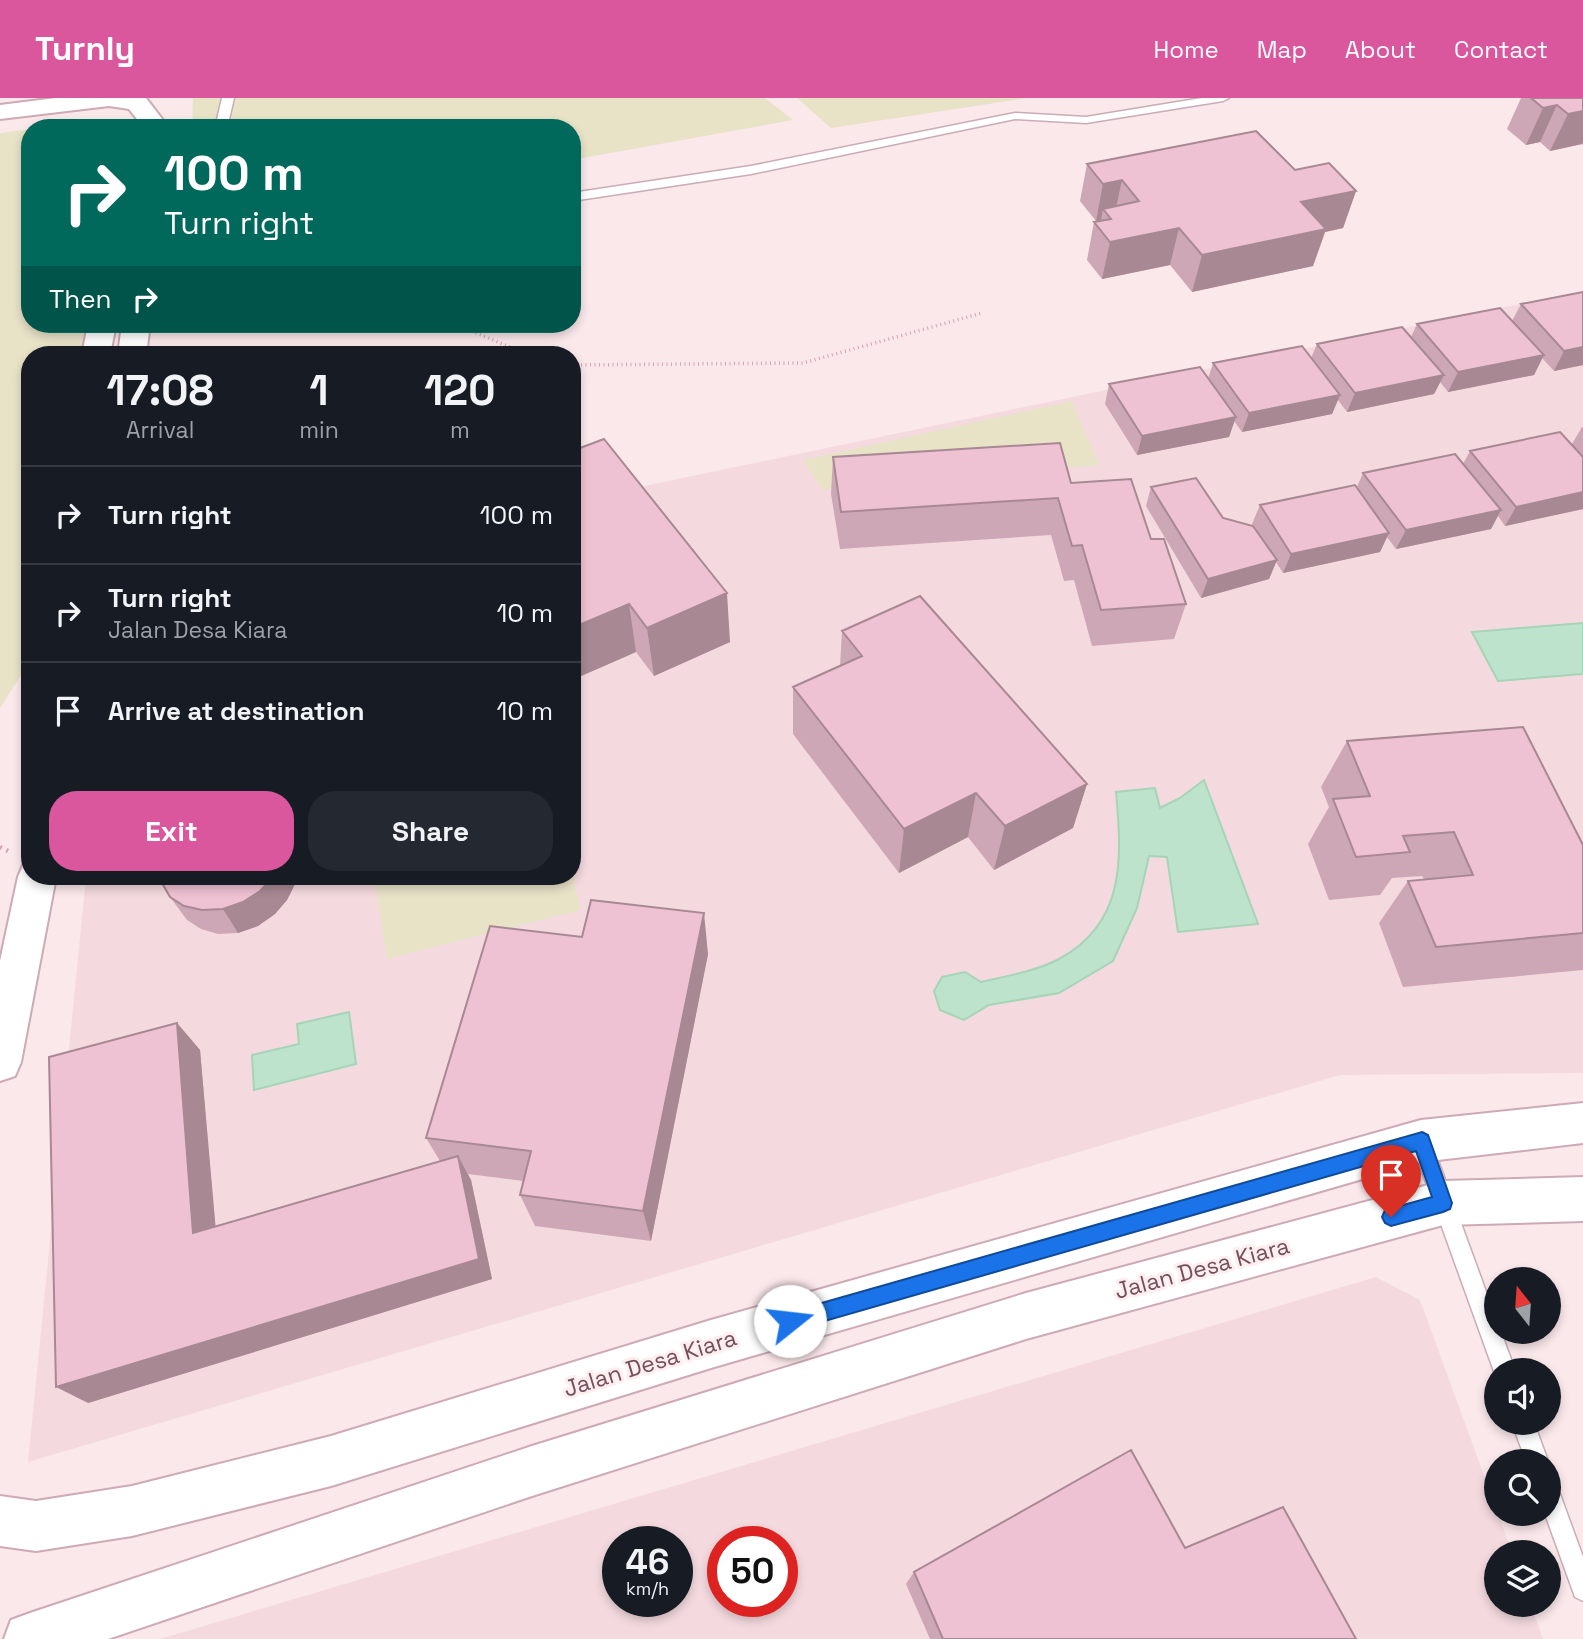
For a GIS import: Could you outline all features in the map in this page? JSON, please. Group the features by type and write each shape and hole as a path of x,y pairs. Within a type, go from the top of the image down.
{"main road":[{"path":"0,113 109,99 137,103 150,119"},
{"path":"77,103 119,119"},
{"path":"0,1062 35,885"},
{"name":"Jalan Desa Kiara","path":"0,1521 36,1526 132,1511 331,1461 711,1344 1422,1141 1583,1123"},
{"name":"Jalan Desa Kiara","path":"30,1639 533,1471 1026,1316 1443,1203 1583,1199"}],"lane":[{"path":"223,119 228,98"},
{"path":"581,196 751,170 1014,116 1086,120 1223,98"},
{"path":"1422,1141 1500,1358"},
{"path":"1560,1526 1583,1589"}],"path":[{"path":"581,365 803,363 982,313"},
{"path":"476,333 508,346"}],"shaded area":[{"path":"193,98 765,98 793,120 581,158 581,119 192,119"},
{"path":"797,98 1027,98 831,128"},
{"path":"21,130 21,333 97,333 94,346 21,346 21,675 0,708 0,133"},
{"path":"1583,291 1583,1073 1340,1075 28,1462 85,885 581,885 581,499"},
{"path":"1072,401 1099,465 822,490 803,460"},
{"path":"1583,623 1583,674 1498,681 1472,632"},
{"path":"1204,780 1258,924 1178,932 1167,857 1149,856 1137,908 1113,961 1059,993 989,1005 964,1020 940,1010 934,991 942,977 965,972 981,982 1032,970 1059,959 1081,944 1097,927 1108,908 1115,887 1119,841 1116,792 1155,788 1160,808 1180,798"},
{"path":"375,885 575,885 581,910 387,959"},
{"path":"349,1012 356,1064 254,1090 252,1055 299,1044 297,1024"},
{"path":"1376,1277 1420,1300 1484,1475 1484,1526 1503,1526 1508,1540 1484,1540 1484,1617 1535,1617 1543,1639 160,1639"}],"building":[{"path":"1531,98 1583,98 1583,111 1568,114 1557,105 1543,108"},
{"path":"1256,131 1295,170 1329,163 1356,191 1301,202 1326,229 1202,255 1179,228 1110,242 1094,222 1111,219 1103,209 1139,201 1122,180 1103,184 1087,164"},
{"path":"1583,292 1583,347 1564,351 1521,304"},
{"path":"1500,308 1544,355 1458,372 1417,324"},
{"path":"1402,327 1444,375 1355,393 1317,344"},
{"path":"1302,346 1340,395 1249,413 1213,363"},
{"path":"1200,367 1236,417 1142,436 1109,384"},
{"path":"1560,432 1583,457 1583,492 1516,507 1470,451"},
{"path":"604,439 727,593 647,628 629,604 581,624 581,448"},
{"path":"1060,443 1071,483 1131,479 1151,539 1164,539 1186,604 1101,610 1082,545 1072,546 1058,498 841,512 833,457"},
{"path":"1455,454 1501,510 1406,530 1363,473"},
{"path":"1196,478 1223,518 1253,526 1277,560 1208,579 1151,487"},
{"path":"1355,485 1389,533 1291,554 1260,505"},
{"path":"920,596 1087,784 1005,826 976,793 904,829 793,687 862,656 842,631"},
{"path":"1523,727 1583,845 1583,933 1436,947 1408,881 1473,875 1454,832 1403,836 1410,852 1356,857 1333,799 1370,796 1347,741"},
{"path":"163,885 266,885 243,902 223,909 202,910 184,906 170,897"},
{"path":"591,900 704,913 643,1211 520,1195 531,1151 426,1138 490,926 582,937"},
{"path":"177,1023 193,1233 458,1156 479,1259 56,1387 49,1057"},
{"path":"1131,1450 1185,1548 1283,1507 1356,1639 943,1639 914,1572"}],"route":[{"path":"790,1321 1422,1141 1443,1203 1391,1217"}]}
